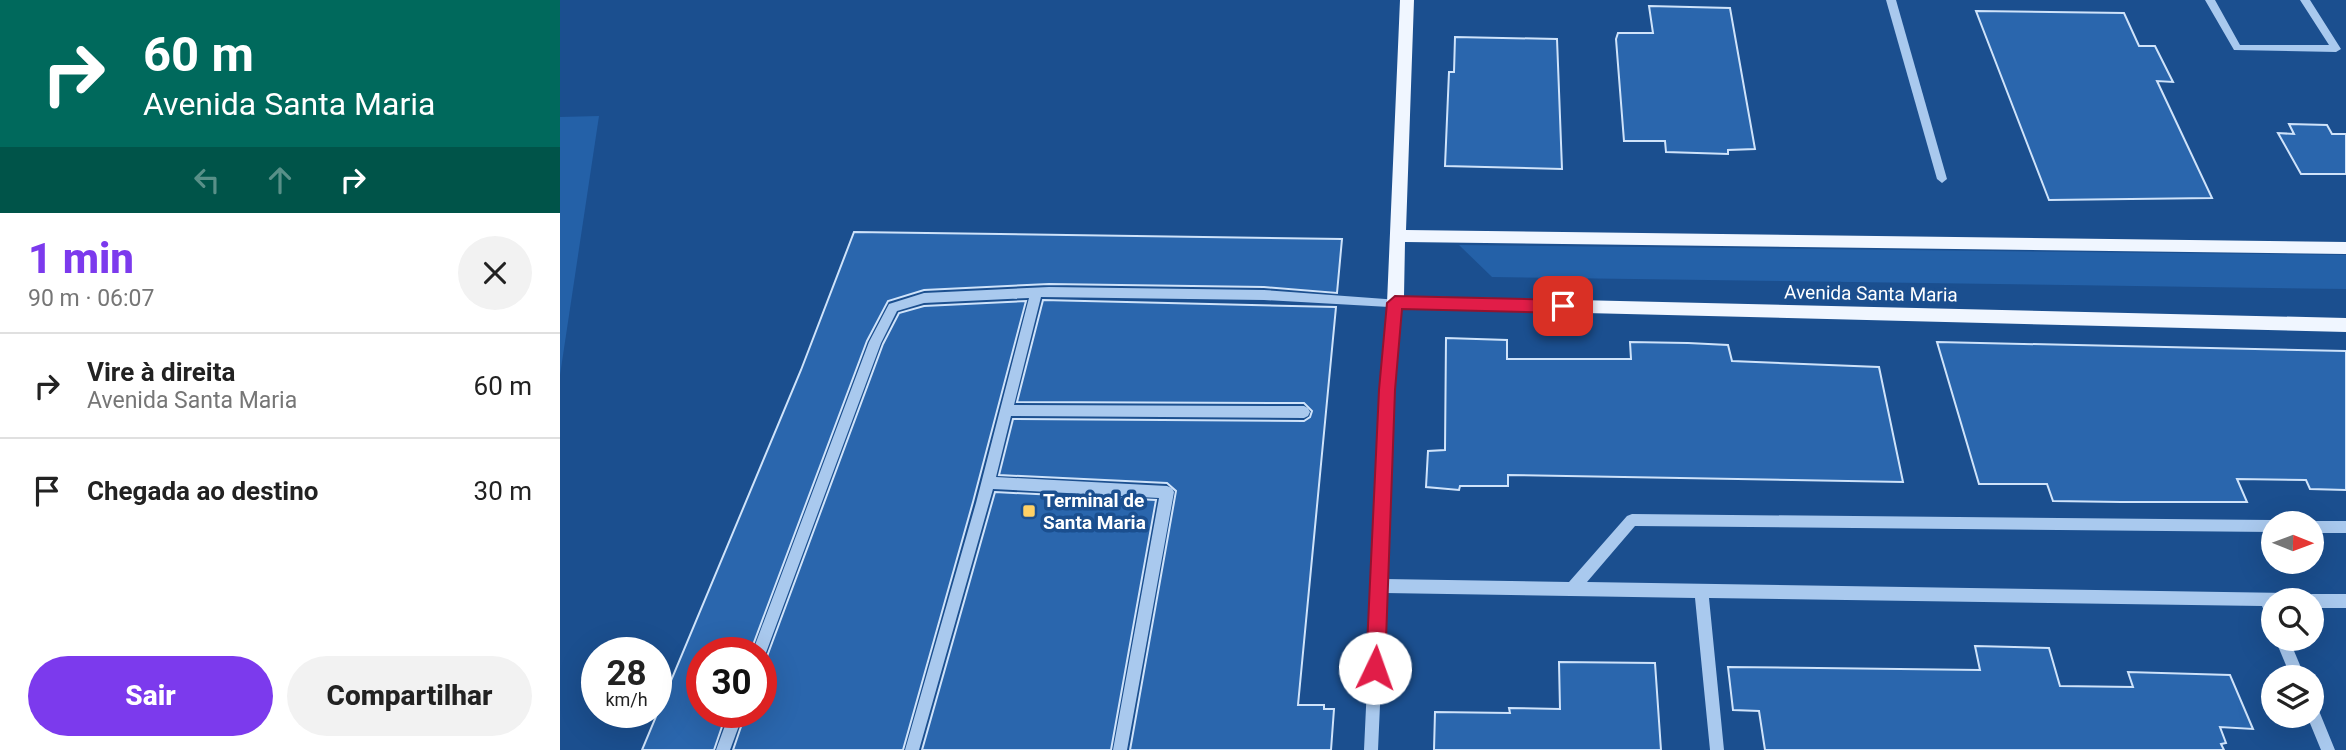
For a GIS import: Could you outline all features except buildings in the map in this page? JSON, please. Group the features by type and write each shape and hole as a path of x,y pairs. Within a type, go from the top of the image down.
{"main road":[{"path":"1395,303 1400,236 1407,0"},
{"path":"1400,236 2346,248"},
{"name":"Avenida Santa Maria","path":"1395,303 2346,324"}],"street":[{"path":"1891,0 1942,179"},
{"path":"2210,0 2237,48 2336,49 2305,0"},
{"path":"912,750 1007,410 1036,293"},
{"path":"766,637 876,342 894,307 925,298 1036,293 1264,295 1395,303 1387,390 1371,750"},
{"path":"1007,410 1304,412"},
{"path":"987,483 1167,492 1120,750"},
{"path":"1572,590 1632,520 2261,526"},
{"path":"2324,527 2346,527"},
{"path":"1380,586 2261,600"},
{"path":"1701,591 1717,750"},
{"path":"2324,601 2346,601"},
{"path":"723,750 731,728"},
{"path":"2319,728 2328,750"}],"shaded area":[{"path":"599,116 560,375 560,117"},
{"path":"1459,245 2346,255 2346,289 1492,277"}],"place":[{"name":"Terminal de Santa Maria","path":"1029,511"}],"route":[{"path":"1375,668 1387,390 1395,303 1563,306"}]}
